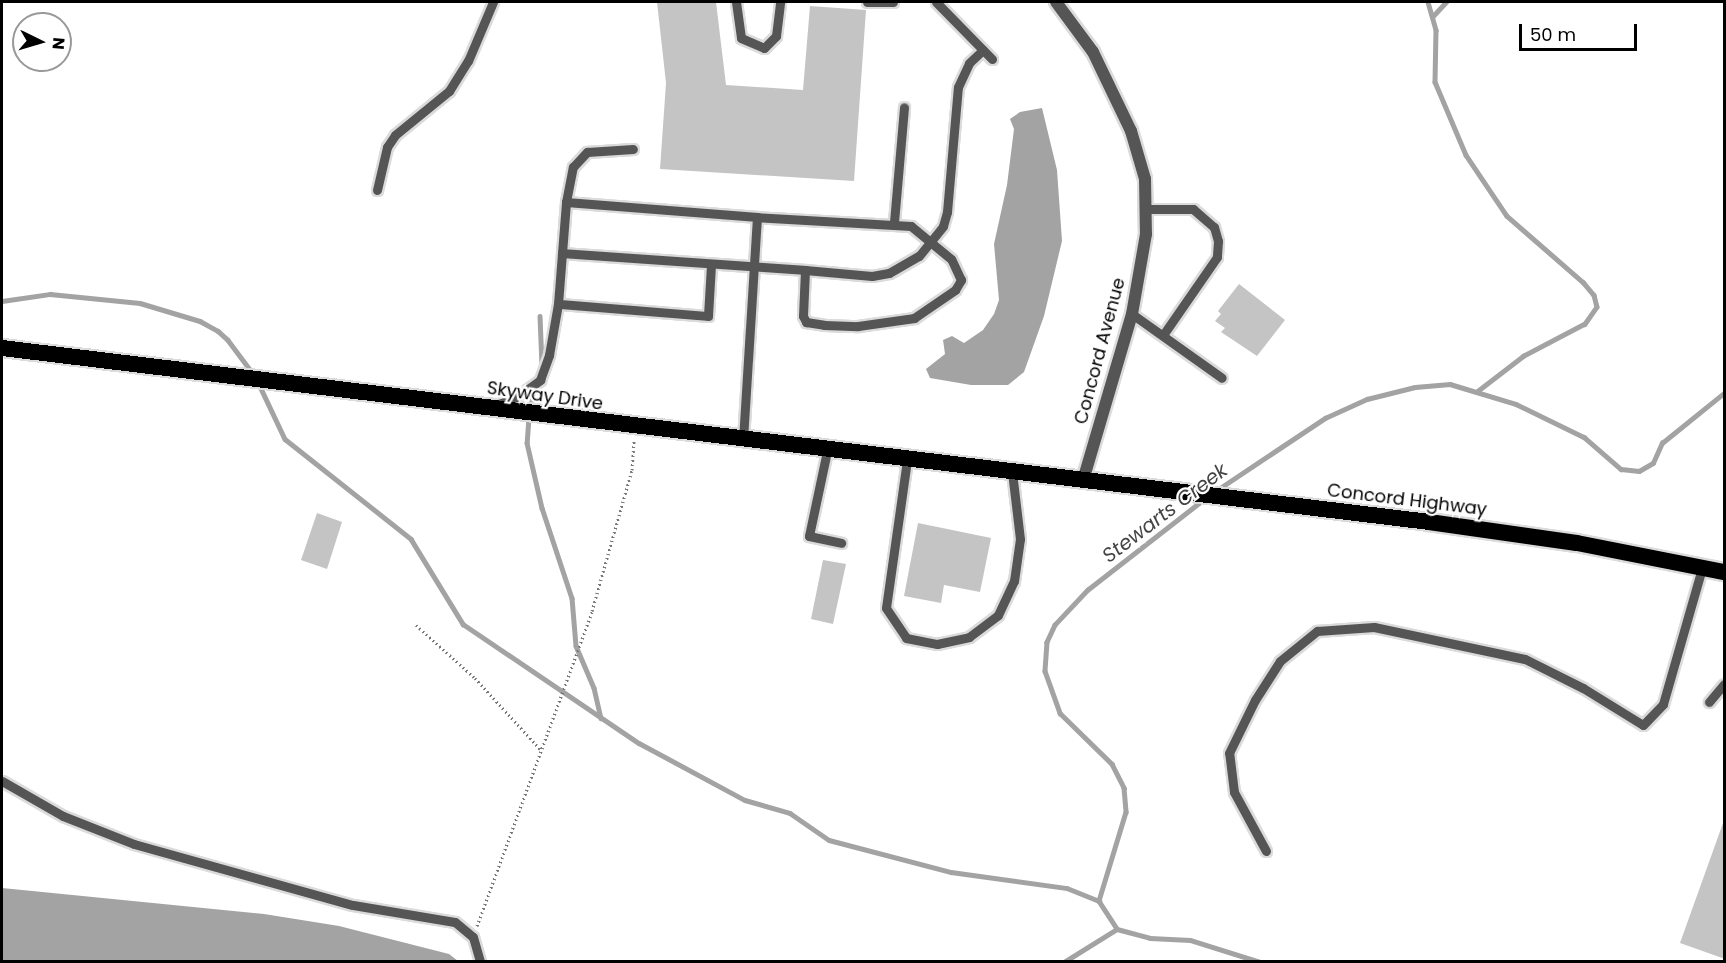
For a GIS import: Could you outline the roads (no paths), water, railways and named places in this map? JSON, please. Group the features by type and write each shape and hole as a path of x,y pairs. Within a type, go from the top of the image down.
{"highway":[{"name":"Skyway Drive","path":"2,348 635,428 1083,480"},
{"name":"Concord Highway","path":"1083,480 1577,543 1725,572"}],"street":[{"name":"Concord Avenue","path":"1056,2 1093,52 1131,131 1144,179 1146,234 1132,314 1083,480"}],"lane":[{"path":"376,190 387,147 395,135 449,92 468,61 494,2"},
{"path":"736,2 741,38 764,48 776,36 780,2"},
{"path":"867,2 893,2"},
{"path":"936,2 992,59"},
{"path":"562,253 872,276 889,273 919,256 943,226 958,87 969,63 983,50"},
{"path":"894,222 904,107"},
{"path":"489,408 517,397 540,380 549,355 558,304 566,202 573,167 587,152 633,149"},
{"path":"566,202 757,217 894,222 911,226 932,240 951,259 961,280 955,290 914,318 858,326 806,322 805,270"},
{"path":"1145,209 1193,209 1214,227 1218,241 1217,257 1163,335"},
{"path":"743,439 757,217"},
{"path":"558,304 708,315 711,265"},
{"path":"1132,314 1222,378"},
{"path":"827,451 809,536 841,543"},
{"path":"907,460 886,608 906,638 937,644 969,637 998,615 1014,581 1020,539 1012,472"},
{"path":"1266,851 1234,792 1229,753 1255,700 1281,661 1317,631 1374,627 1525,659 1583,688 1643,725 1662,704 1702,568"},
{"path":"1709,702 1725,684"},
{"path":"2,781 63,816 134,844 353,905 455,922 473,936 480,962"}],"waterway":[{"path":"1428,2 1436,30 1435,82 1466,155 1507,216 1583,282 1594,295 1597,307 1585,324 1524,356 1477,392"},
{"path":"1432,17 1446,2"},
{"path":"2,301 50,294 140,303 200,321 218,331 228,340 254,375"},
{"path":"540,316 542,365"},
{"path":"258,382 285,439 411,539 463,624 639,743 745,800 790,813 829,840 951,872 1067,888 1099,901"},
{"path":"530,408 535,384"},
{"name":"Stewarts Creek","path":"1217,490 1325,418 1367,399 1415,387 1450,384 1516,404 1584,437 1621,469 1639,471 1653,463 1662,443 1724,393"},
{"path":"529,417 527,443 542,508 572,598 576,646 594,688 601,718"},
{"name":"Stewarts Creek","path":"1205,499 1088,590 1055,625 1047,642 1045,671 1060,713 1112,764 1124,788 1126,812 1099,901 1117,929 1150,938 1190,940 1260,962"},
{"path":"1064,962 1117,929"}]}
